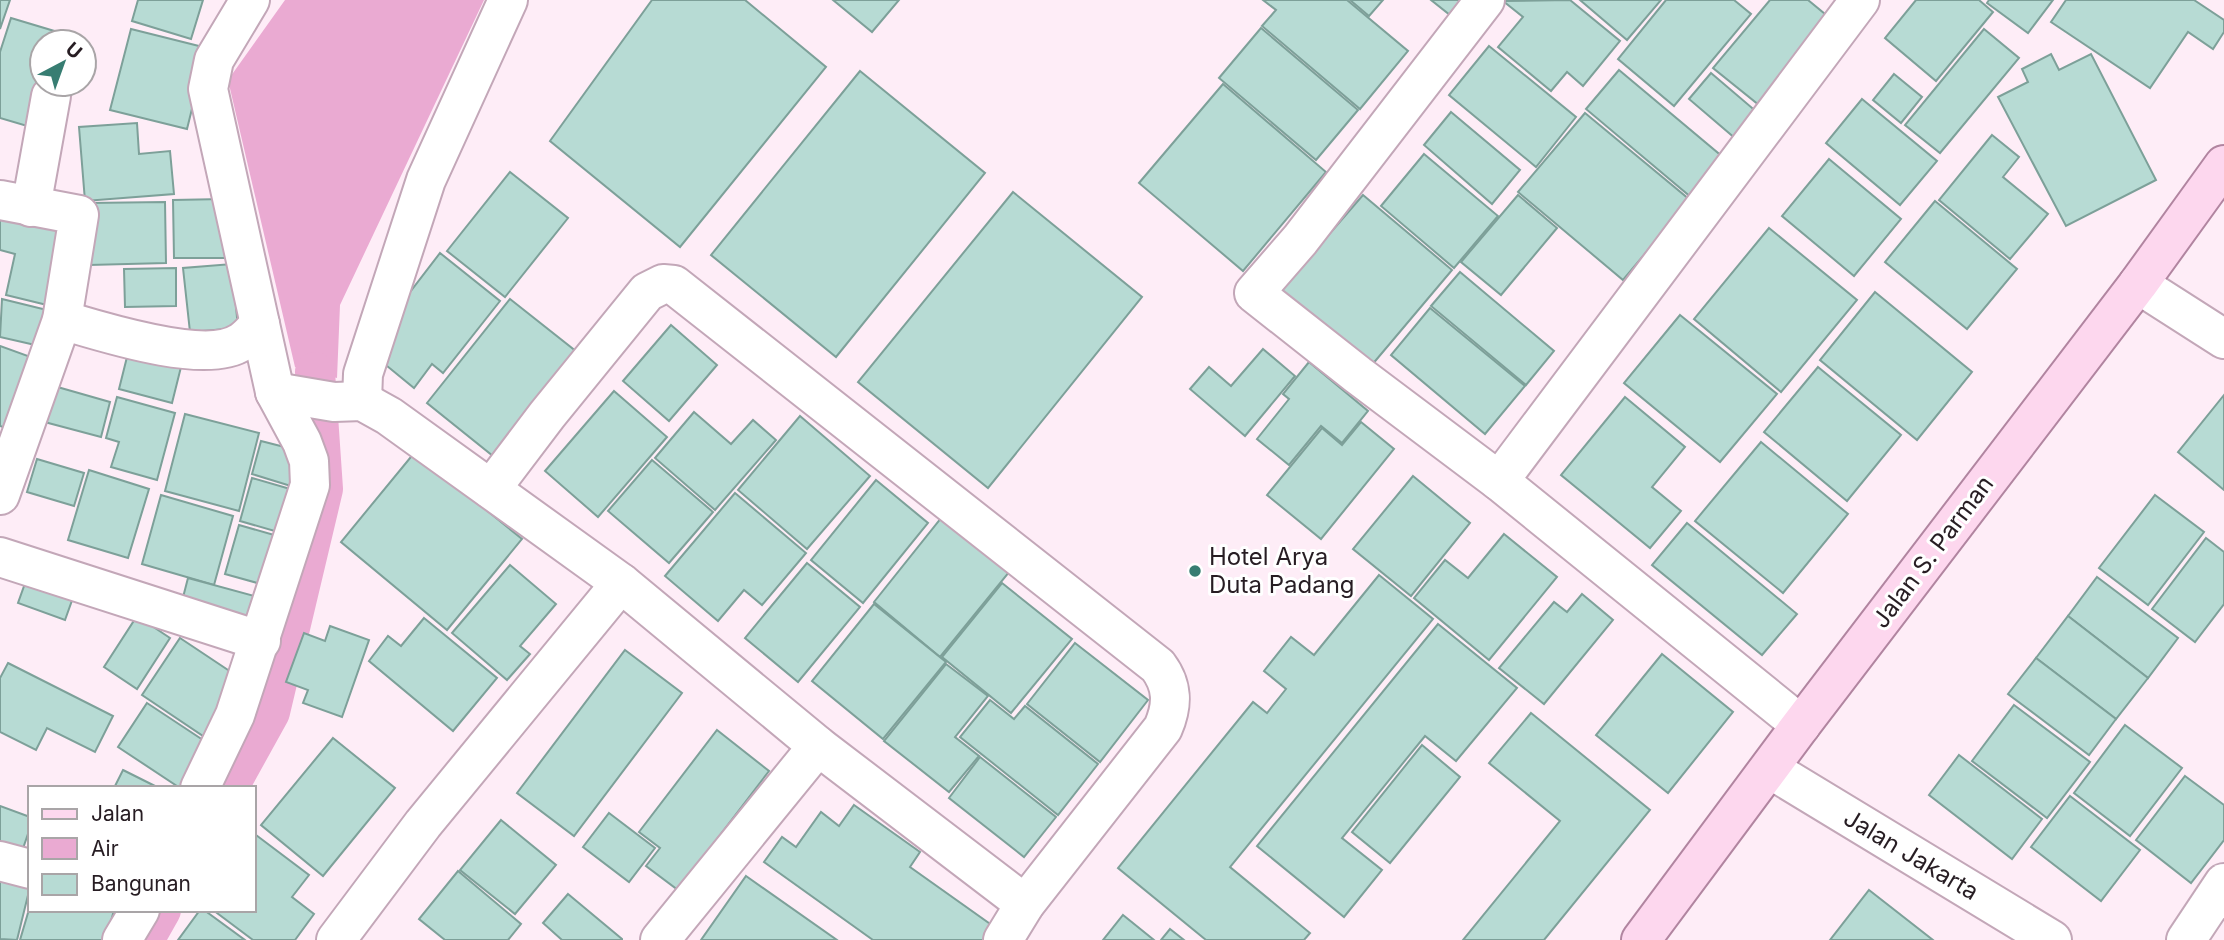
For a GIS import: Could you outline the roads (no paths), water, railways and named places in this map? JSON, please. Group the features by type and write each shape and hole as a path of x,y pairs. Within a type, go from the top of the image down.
{"main road":[{"name":"Jalan S. Parman","path":"1641,940 1801,725 2138,284 2224,165"}],"street":[{"path":"201,786 235,715 310,485 309,461 280,393 260,324 208,89 214,60 250,0"},
{"path":"348,402 363,374 426,180 508,0"},
{"path":"1485,0 1300,240 1254,293 1499,481 1801,725"},
{"path":"1499,481 1860,0"},
{"path":"0,495 62,320 79,215 15,203 50,98"},
{"path":"491,489 647,292 663,284 678,287 1158,666 1168,679 1170,691 1170,713 1163,728 1025,904 1003,940"},
{"path":"2138,284 2224,339"},
{"path":"62,320 149,343 206,350 240,343 260,324"},
{"path":"280,393 348,402 389,416 621,583 818,746 1025,904"},
{"path":"0,557 261,641"},
{"path":"336,940 423,824 621,583"},
{"path":"660,940 818,746"},
{"name":"Jalan Jakarta","path":"1770,769 2052,940"},
{"path":"0,861 28,868"},
{"path":"2186,940 2224,883"},
{"path":"122,940 138,912"}],"water":[{"path":"285,0 484,0 340,305 337,378 295,367 228,80"}],"waterway":[{"path":"229,786 270,712 323,489 315,372"},
{"path":"144,940 160,912"}],"place":[{"name":"Hotel Arya Duta Padang","path":"1195,571"}]}
